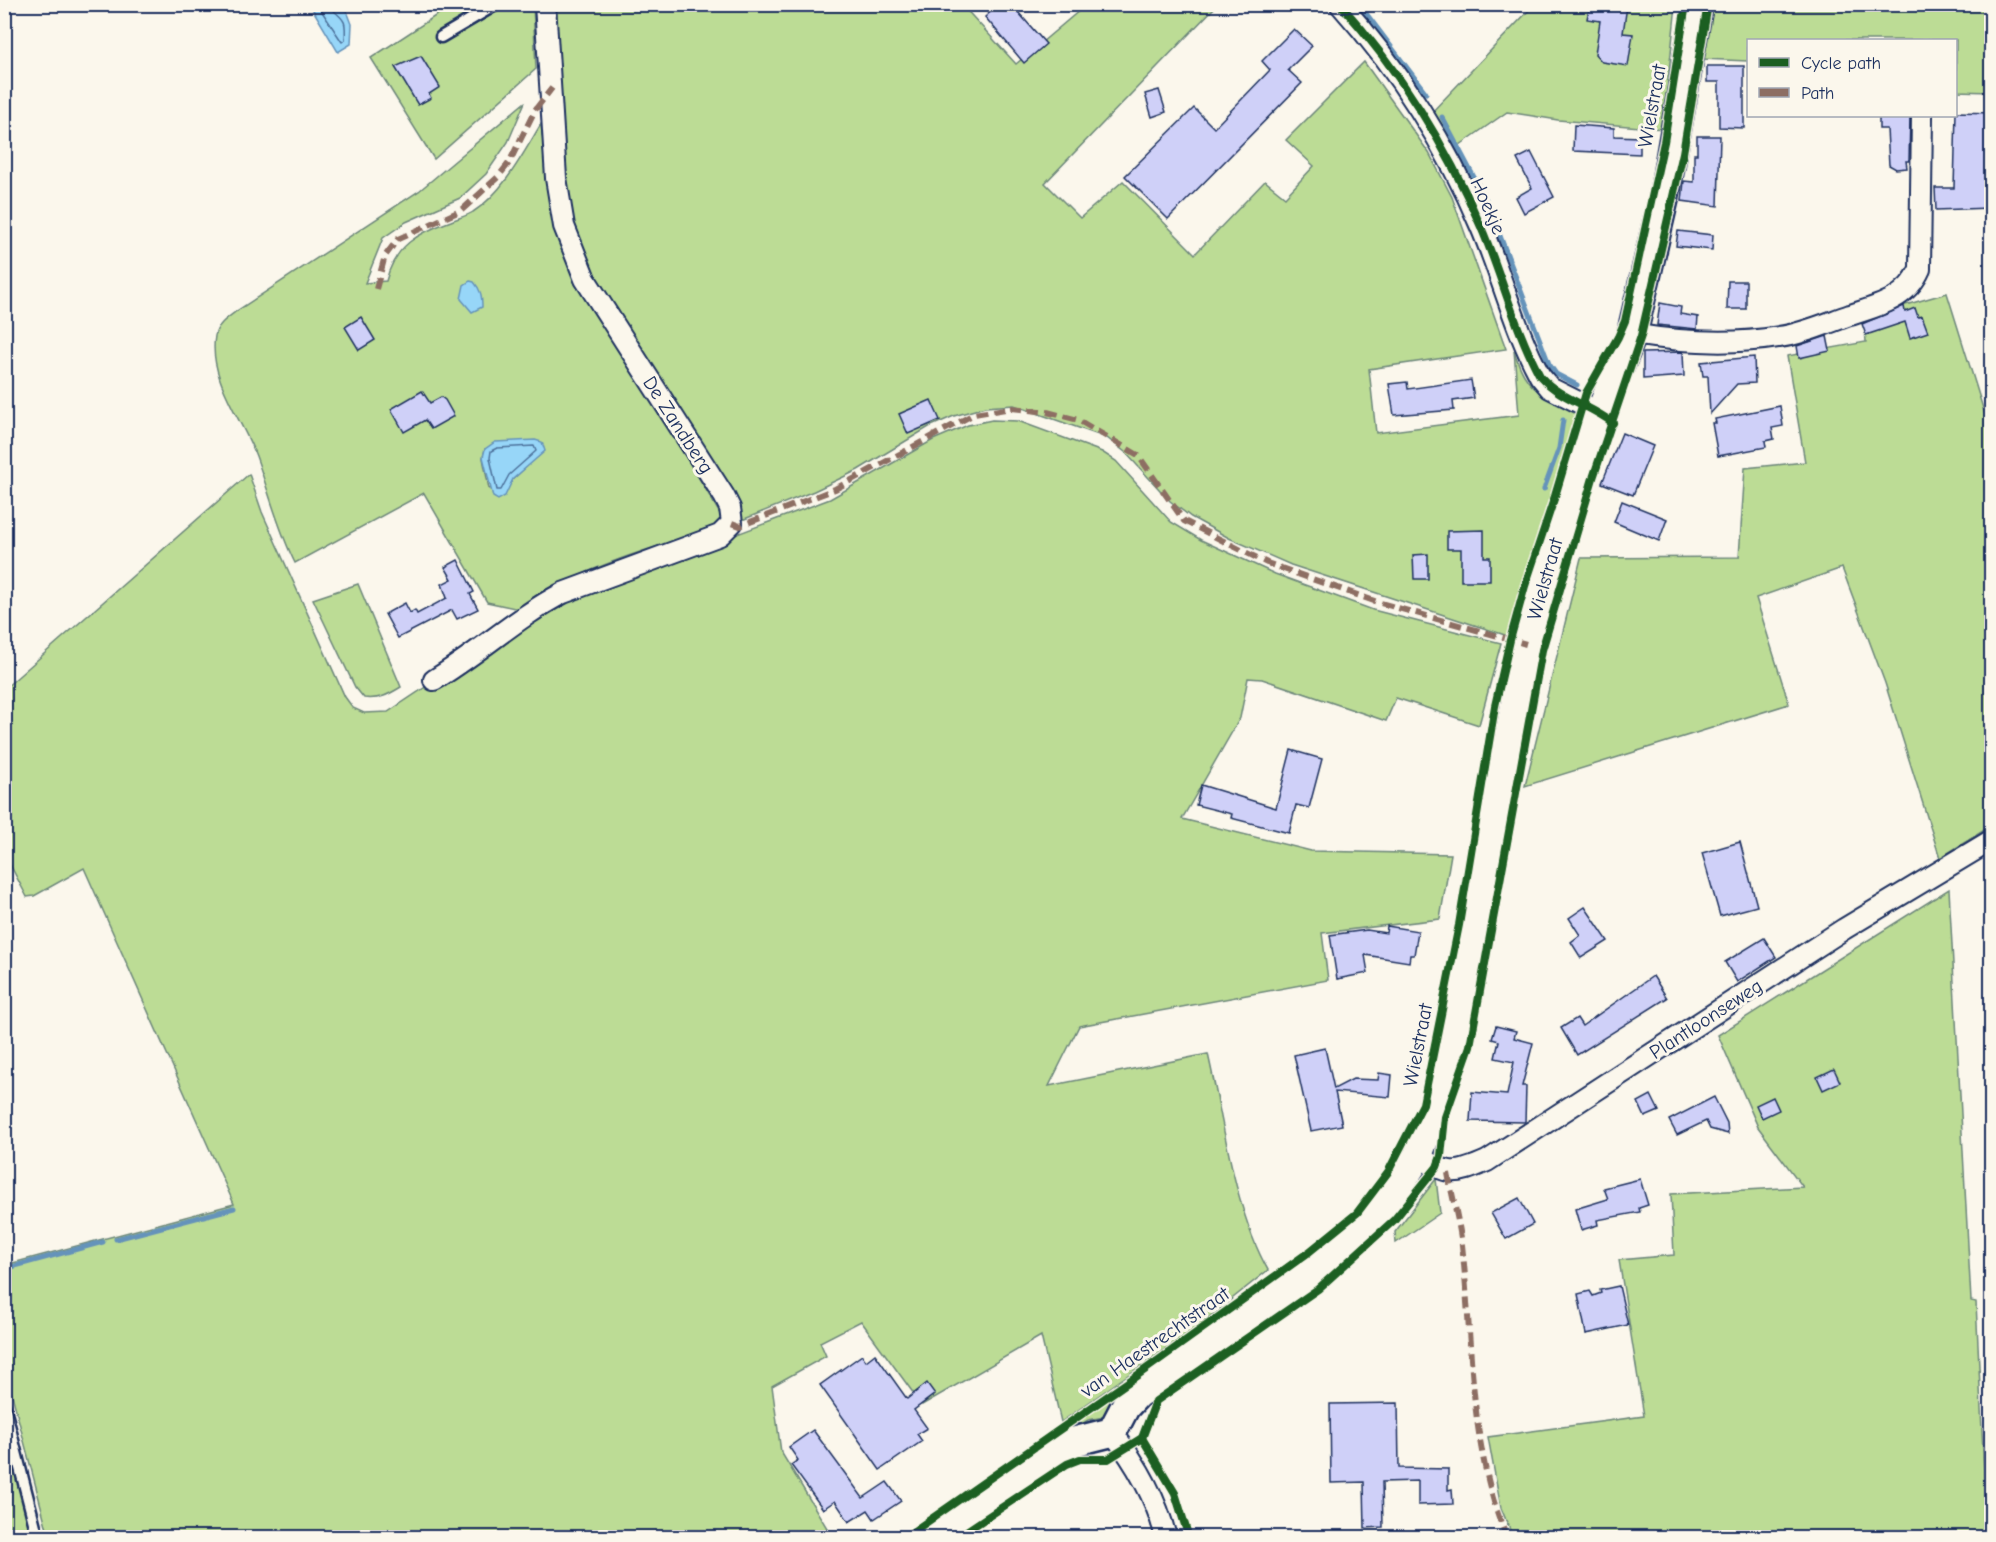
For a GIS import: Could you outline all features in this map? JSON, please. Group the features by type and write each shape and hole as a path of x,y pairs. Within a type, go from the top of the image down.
{"street":[{"name":"De Zandberg","path":"434,680 484,648 543,604 563,593 720,535 732,523 730,508 724,496 585,279 564,226 556,178 545,4"},
{"name":"Hoekje","path":"1340,4 1397,75 1438,140 1481,227 1540,376 1550,388 1600,412"},
{"name":"Wielstraat","path":"1418,1156 1442,1090 1453,1047 1526,644 1558,534 1600,412 1632,334 1664,197 1698,4"},
{"path":"1632,334 1682,341 1722,342 1782,337 1877,306 1904,293 1913,284 1920,269 1922,117"},
{"name":"Plantloonseweg","path":"1418,1156 1448,1173 1468,1170 1487,1161 1844,929 1992,840"},
{"name":"van Haestrechtstraat","path":"1112,1432 1125,1407 1137,1394 1343,1249 1390,1199 1418,1156"},
{"path":"930,1538 1068,1443 1112,1432 1145,1482 1158,1509 1166,1538"}],"lane":[{"path":"441,37 497,4"},
{"path":"4,1405 38,1538"}],"green space":[{"path":"452,5 533,5 536,69 434,159 371,58"},
{"path":"548,5 962,5 1016,64 1086,5 1217,5 1045,183 1080,218 1123,181 1195,254 1265,181 1285,197 1314,166 1286,140 1364,62 1429,153 1452,197 1506,349 1369,369 1376,433 1519,415 1514,350 1524,375 1536,390 1577,411 1508,636 1291,565 1229,538 1191,517 1170,501 1125,452 1107,438 1014,405 985,407 954,416 929,427 858,470 814,491 742,520 576,243 564,212"},
{"path":"1534,5 1676,5 1663,129 1558,120 1507,112 1450,152 1429,115"},
{"path":"1713,5 1991,5 1991,92 1957,91 1957,39 1747,39 1747,61 1702,59"},
{"path":"525,102 508,142 486,174 460,198 406,222 383,238 365,283 386,281 395,258 410,242 428,230 471,213 484,204 503,184 541,124 551,216 563,244 727,526 619,559 568,581 519,609 487,602 424,493 295,563 256,456 221,383 214,352 216,332 224,321 238,310 419,191","holes":["485,449 527,466 513,479 489,489 483,458"]},
{"path":"1947,293 1991,434 1991,826 1940,858 1885,683 1842,568 1756,598 1789,704 1525,786 1581,558 1739,557 1745,468 1805,462 1787,356 1866,342 1864,317"},
{"path":"992,420 1018,421 1102,452 1116,461 1171,522 1201,540 1275,574 1373,610 1501,643 1479,725 1396,698 1386,721 1262,679 1248,678 1240,718 1182,819 1311,851 1451,854 1440,919 1322,933 1328,980 1079,1026 1049,1086 1208,1054 1238,1194 1268,1270 1199,1325 1061,1422 1041,1336 922,1405 861,1321 820,1342 826,1356 772,1386 781,1452 833,1538 49,1537 5,1368 5,1265 234,1204 84,868 34,896 27,897 5,855 4,689 249,474 262,512 345,697 353,708 364,713 388,712 547,606 830,499 933,440 968,425"},
{"path":"358,584 401,687 379,698 364,698 355,687 313,599"},
{"path":"1949,889 1971,1301 1976,1302 1987,1537 1513,1537 1501,1508 1488,1437 1644,1416 1619,1260 1674,1255 1671,1194 1803,1187 1758,1127 1718,1035"},
{"path":"1436,1179 1440,1213 1396,1243 1395,1232"},
{"path":"5,1382 41,1537 5,1537"},
{"path":"1118,1394 1104,1417 1088,1420 1076,1428 1073,1425"}],"water":[{"path":"310,5 332,5 347,11 352,24 351,44 338,52"},
{"path":"470,281 474,282 478,288 482,300 482,307 472,312 461,299 464,285"},
{"path":"535,440 542,442 545,451 513,479 505,496 498,500 493,497 483,457 485,449 495,442"}],"building":[{"path":"999,4 1011,4 1046,44 1024,63 985,17"},
{"path":"1590,4 1627,6 1623,33 1633,34 1628,66 1602,62 1595,54 1600,21 1587,19"},
{"path":"1294,29 1312,46 1288,70 1302,83 1168,219 1125,176 1194,108 1214,128 1270,70 1262,61"},
{"path":"421,56 440,87 429,94 431,98 418,105 395,67"},
{"path":"1707,66 1744,66 1744,128 1719,127 1719,82 1707,82"},
{"path":"1159,90 1166,112 1152,117 1145,94"},
{"path":"1957,112 1992,113 1989,208 1936,210 1935,188 1954,188"},
{"path":"1879,117 1910,117 1907,168 1896,169 1889,165 1887,129 1879,129"},
{"path":"1574,125 1614,128 1614,136 1640,137 1640,154 1573,151"},
{"path":"1697,136 1720,136 1718,206 1682,201 1684,181 1694,182 1694,154 1697,154"},
{"path":"1531,152 1554,197 1524,213 1516,197 1532,188 1517,159"},
{"path":"1678,231 1713,235 1712,250 1676,246"},
{"path":"1728,281 1746,281 1746,309 1727,309"},
{"path":"1660,303 1681,307 1680,314 1698,317 1697,329 1657,325"},
{"path":"1904,306 1905,312 1915,308 1918,317 1922,316 1928,332 1910,338 1905,322 1866,335 1862,324"},
{"path":"361,317 375,340 359,350 345,327"},
{"path":"1827,336 1830,351 1799,358 1797,346"},
{"path":"1683,352 1684,376 1643,379 1643,353"},
{"path":"1754,357 1755,383 1737,384 1710,414 1708,376 1703,376 1701,362"},
{"path":"1471,380 1474,398 1453,401 1454,410 1394,415 1389,384 1407,382 1408,389"},
{"path":"422,391 430,403 441,397 445,400 454,416 431,429 425,420 404,432 391,409"},
{"path":"931,400 940,420 908,434 899,414"},
{"path":"1780,406 1783,426 1772,428 1774,439 1765,441 1766,447 1718,456 1712,423 1716,423 1715,419"},
{"path":"1622,433 1653,446 1633,495 1602,483"},
{"path":"1622,501 1667,519 1659,541 1614,522"},
{"path":"1484,530 1484,557 1490,557 1490,581 1461,581 1461,549 1447,549 1447,531"},
{"path":"1428,554 1428,579 1414,579 1413,555"},
{"path":"458,560 474,592 470,594 478,609 457,619 452,610 398,638 385,614 405,603 410,613 415,610 417,614 447,598 442,584 452,579 445,567"},
{"path":"1291,750 1322,759 1309,808 1296,805 1289,833 1231,818 1232,814 1196,805 1201,785 1276,808"},
{"path":"1740,842 1757,906 1720,916 1702,853"},
{"path":"1585,907 1608,941 1581,958 1571,942 1580,935 1569,918"},
{"path":"1387,926 1418,931 1414,955 1410,955 1409,962 1365,955 1368,973 1337,979 1330,935 1367,930 1386,933"},
{"path":"1764,938 1776,957 1737,982 1725,962"},
{"path":"1653,976 1667,998 1577,1055 1561,1028 1577,1018 1582,1026"},
{"path":"1496,1026 1516,1031 1514,1038 1533,1043 1522,1086 1526,1086 1525,1122 1470,1121 1472,1092 1507,1095 1514,1062 1495,1058 1499,1041 1492,1039"},
{"path":"1325,1048 1334,1089 1353,1079 1378,1080 1379,1073 1392,1075 1390,1097 1335,1092 1342,1125 1311,1131 1294,1055"},
{"path":"1834,1069 1840,1082 1823,1090 1817,1077"},
{"path":"1651,1095 1659,1111 1645,1117 1638,1102"},
{"path":"1714,1097 1727,1123 1728,1134 1710,1129 1706,1121 1677,1135 1669,1120"},
{"path":"1773,1097 1779,1110 1762,1118 1756,1105"},
{"path":"1640,1179 1648,1205 1639,1208 1640,1212 1597,1220 1598,1225 1581,1230 1575,1209 1608,1199 1604,1188"},
{"path":"1519,1198 1533,1224 1506,1239 1491,1213"},
{"path":"1619,1286 1628,1325 1586,1334 1578,1294 1590,1291 1593,1296 1601,1293 1600,1290"},
{"path":"875,1354 907,1399 927,1383 935,1394 914,1410 927,1428 917,1434 922,1441 880,1470 820,1385 862,1355 866,1361"},
{"path":"1398,1403 1399,1468 1448,1469 1448,1490 1452,1489 1453,1504 1418,1505 1418,1481 1382,1482 1383,1527 1365,1528 1364,1482 1331,1483 1330,1404"},
{"path":"813,1430 863,1498 887,1482 901,1501 874,1519 868,1510 849,1522 835,1501 823,1509 791,1465 798,1460 789,1447"}],"waterway":[{"path":"1359,4 1426,93"},
{"path":"1442,117 1486,200"},
{"path":"1492,215 1549,364 1556,374 1577,385"},
{"path":"1544,489 1559,448 1563,420"},
{"path":"116,1239 234,1208"},
{"path":"4,1269 103,1242"}],"marked path":[{"path":"376,289 385,256 398,239 462,210 498,177 509,163 535,110 552,88"},
{"path":"732,523 740,526 835,489 974,414 1012,408 1047,412 1078,420 1138,455 1184,521 1267,563 1377,602 1526,644"},
{"path":"1448,1173 1462,1245 1479,1430 1494,1503 1507,1538"}],"cycle path":[{"path":"1340,4 1402,82 1453,167 1489,246 1523,340 1540,376 1557,391 1613,423"},
{"path":"904,1538 1128,1382 1309,1252 1357,1213 1388,1172 1423,1104 1459,925 1495,706 1510,640 1586,393 1625,321 1664,142 1686,4"},
{"path":"956,1538 1067,1464 1080,1459 1108,1459 1142,1438 1156,1401 1318,1289 1394,1220 1437,1167 1441,1156 1445,1117 1470,1046 1542,650 1593,478 1641,336 1683,153 1708,4"},
{"path":"1142,1438 1175,1493 1189,1538"}]}
